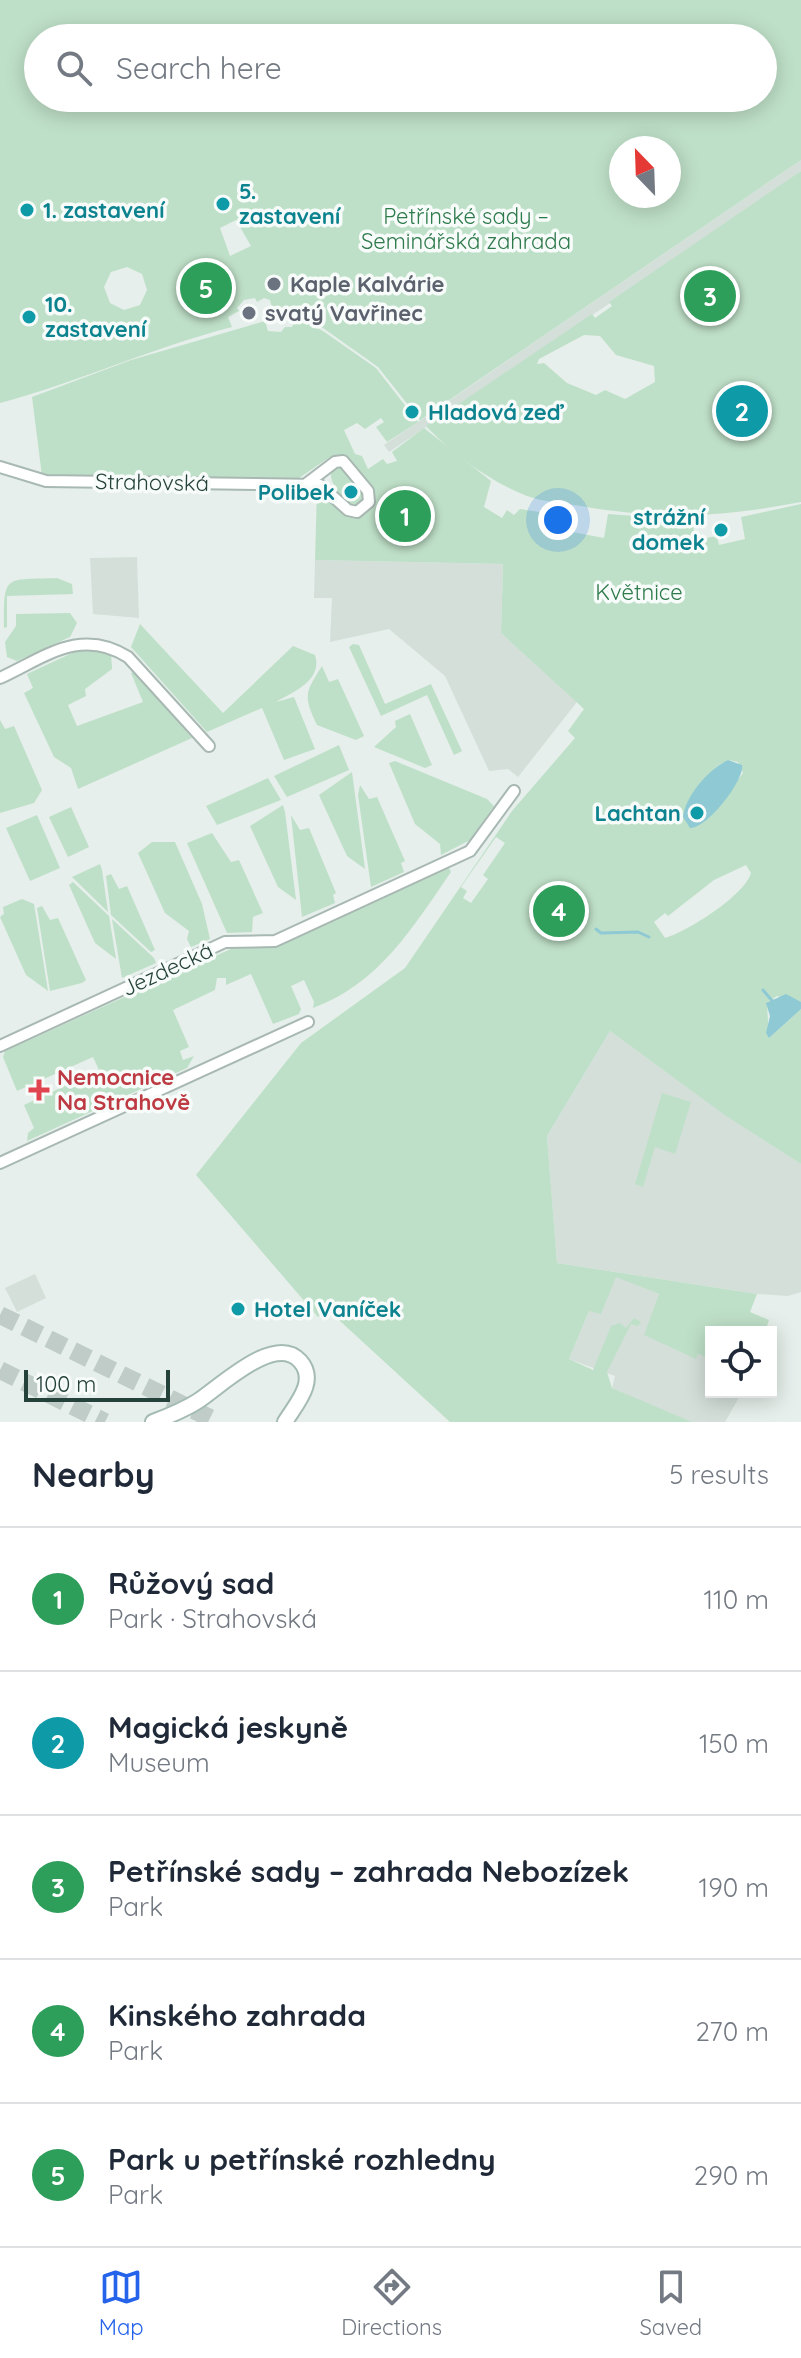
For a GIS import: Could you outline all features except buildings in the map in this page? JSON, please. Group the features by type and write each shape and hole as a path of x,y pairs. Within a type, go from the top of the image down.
{"street":[{"name":"Strahovská","path":"0,467 46,481 320,485 348,510 357,512 369,502 368,491 343,461 335,462 306,484"},
{"path":"0,678 82,642 111,646 128,657 209,746"},
{"name":"Jezdecká","path":"0,1046 225,942 275,941 470,851 514,791"},
{"path":"0,1163 308,1022"},
{"path":"153,1422 197,1401 267,1354 281,1352 298,1359 307,1373 307,1387 285,1422"}],"shaded area":[{"path":"801,160 801,171 714,233 389,452 384,445"},
{"path":"137,557 139,618 93,614 90,558"},
{"path":"315,560 503,564 501,633 577,702 518,777 508,769 489,771 445,676 389,629 330,642 332,598 314,598"},
{"path":"610,1031 727,1116 801,1164 801,1292 788,1296 757,1294 557,1263 547,1136"},
{"path":"35,1274 46,1298 17,1312 5,1288"},
{"path":"616,1276 659,1294 656,1339 696,1358 698,1354 705,1357 705,1398 739,1398 725,1422 692,1422 656,1408 612,1388 615,1376 569,1359 589,1311"}],"green space":[{"name":"Petřínské sady – Seminářská zahrada","path":"0,0 801,0 801,160 420,420 378,367 323,328 293,314 292,306 273,312 270,300 244,300 237,308 239,311 228,317 232,327 0,403","holes":["236,220 251,246 230,256 220,228","127,267 142,274 147,290 140,305 124,310 110,303 104,287 111,272"]},
{"path":"801,171 801,502 718,514 665,515 540,500 486,475 460,457 426,426 592,314 595,318 612,306 609,302","holes":["584,335 600,336 616,355 654,366 655,382 625,399 605,390 596,395 567,383 544,363 537,364 539,359"]},
{"name":"Květnice","path":"295,317 323,331 376,368 418,422 387,442 376,427 384,422 381,418 365,429 357,423 344,430 355,454 362,456 368,469 383,459 387,464 397,461 392,452 424,428 491,481 484,507 502,518 507,510 514,515 520,509 546,513 552,522 559,517 574,519 567,531 604,538 608,514 689,520 693,522 695,540 717,536 719,545 745,539 741,517 801,504 801,1002 777,996 767,1003 769,1038 801,1009 801,1164 726,1116 610,1031 547,1136 557,1263 757,1294 750,1312 769,1320 767,1326 705,1326 705,1357 698,1354 696,1359 644,1335 659,1294 616,1277 601,1314 589,1311 569,1359 593,1370 611,1326 620,1323 626,1328 634,1318 641,1322 638,1326 631,1324 607,1372 612,1388 692,1422 450,1422 328,1310 318,1317 196,1175 301,1043 405,968 512,811 575,738 568,731 584,709 501,633 503,564 315,560 317,490 360,515 373,501 372,490 345,456 330,457 296,480 42,476 32,397 131,360 265,321 268,331 281,332 285,327 292,327","holes":["728,760 738,762 743,773 726,795 687,803 716,767","496,837 505,843 483,875 488,879 471,903 463,898 467,891 461,887","746,865 751,873 727,902 665,938 654,922 665,913 668,916 714,880"]},
{"path":"340,466 363,493 364,502 358,507 347,502 332,480 331,469"},
{"path":"57,578 72,584 73,594 7,596 7,627 4,628 5,597 11,583"},
{"path":"70,613 77,623 70,637 17,661 7,657 5,642 16,626 16,614"},
{"path":"140,624 223,713 293,646 315,655 315,672 311,679 276,702 294,697 315,749 284,760 262,708 207,732 131,647"},
{"path":"359,645 385,704 431,684 462,751 454,755 427,695 381,716 349,647"},
{"path":"85,647 111,653 112,669 85,689 86,696 68,705 77,726 143,702 131,673 134,672 192,738 78,789 71,768 54,757 24,693 33,688 27,674"},
{"path":"322,666 329,682 338,679 364,736 356,740 317,725 309,707 308,694"},
{"path":"410,714 432,765 425,768 374,747 396,727 395,721"},
{"path":"0,720 5,729 14,726 42,790 34,803 0,813"},
{"path":"339,745 349,770 287,797 274,776"},
{"path":"395,761 487,799 494,806 470,840 441,855 440,844 415,824 389,763"},
{"path":"352,772 365,869 347,856 319,795"},
{"path":"268,778 281,800 217,825 206,806"},
{"path":"360,785 369,799 377,797 405,861 401,863 404,872 371,887 358,795"},
{"path":"283,805 296,900 278,887 250,826"},
{"path":"71,807 89,847 68,857 49,817"},
{"path":"37,815 60,868 30,881 6,828"},
{"path":"291,815 300,830 309,828 336,893 333,895 335,903 302,917"},
{"path":"212,833 231,862 239,860 263,913 253,917 252,932 227,933 187,843"},
{"path":"152,842 175,842 202,904 210,939 191,947 187,939 189,931 165,913 138,853"},
{"path":"100,864 102,870 108,912 72,877"},
{"path":"449,868 451,872 392,952 376,969 336,998 313,1008 314,1002 304,980 291,986 301,1009 299,1014 273,1024 251,974 226,985 226,978 217,978 215,990 173,1010 189,1047 180,1051 183,1060 194,1056 187,1068 27,1141 28,1133 34,1128 24,1105 99,1070 93,1057 17,1091 3,1057 5,1051 233,948 275,946"},
{"path":"111,874 119,889 127,886 155,950 151,952 111,915 106,876"},
{"path":"73,882 109,916 116,959 95,943 69,885"},
{"path":"22,899 34,904 48,991 26,975 0,917 4,914 3,907"},
{"path":"42,906 50,920 58,918 86,980 82,983 50,991 37,908"},
{"path":"112,919 154,958 156,963 122,978"},
{"path":"662,1093 691,1102 675,1154 655,1147 643,1187 635,1184"}],"water":[{"path":"728,760 742,765 738,781 715,812 698,826 690,828 683,817 688,800 706,776"},
{"path":"786,994 801,1002 801,1009 769,1038 766,1033 770,1016 766,1003"}],"waterway":[{"path":"596,929 601,933 638,932 649,937"},
{"path":"763,990 774,1003"}],"tunnel":[{"path":"0,1315 218,1422"},
{"path":"0,1370 105,1422"}],"place":[{"name":"5. zastavení","path":"223,204"},
{"name":"1. zastavení","path":"27,210"},
{"name":"Kaple Kalvárie","path":"274,284"},
{"name":"Park u petřínské rozhledny","path":"206,288"},
{"name":"Petřínské sady – zahrada Nebozízek","path":"710,296"},
{"name":"svatý Vavřinec","path":"249,313"},
{"name":"10. zastavení","path":"29,317"},
{"name":"Magická jeskyně","path":"742,411"},
{"name":"Hladová zeď","path":"412,412"},
{"name":"Polibek","path":"351,492"},
{"name":"Růžový sad","path":"405,516"},
{"name":"strážní domek","path":"721,530"},
{"name":"Lachtan","path":"697,813"},
{"name":"Kinského zahrada","path":"559,911"},
{"name":"Nemocnice Na Strahově","path":"39,1090"},
{"name":"Hotel Vaníček","path":"238,1309"}]}
